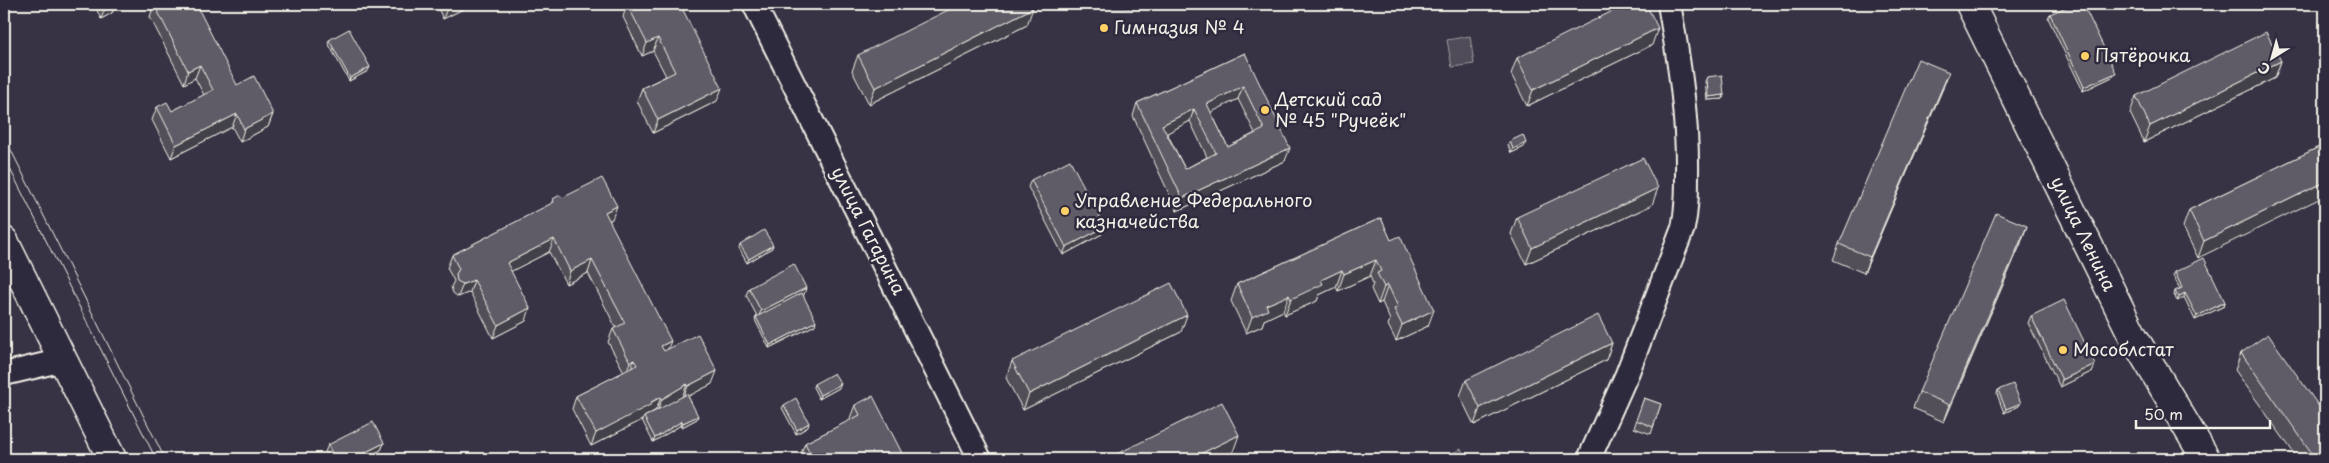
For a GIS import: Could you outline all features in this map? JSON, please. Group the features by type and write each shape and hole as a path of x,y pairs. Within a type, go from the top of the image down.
{"main road":[{"name":"улица Ленина","path":"1970,4 2133,336 2206,459"},
{"path":"4,241 112,459"}],"street":[{"name":"улица Гагарина","path":"754,4 980,459"},
{"path":"1590,459 1627,374 1683,228 1686,214 1688,137 1679,59 1669,4"},
{"path":"4,374 63,360"}],"shaded area":[{"path":"1098,4 1145,4 1122,9"},
{"path":"1470,36 1474,64 1452,67 1447,40"},
{"path":"1461,449 1466,459 1440,459"}],"building":[{"path":"154,4 196,4 237,85 254,76 273,114 244,129 237,114 176,145 157,107 167,102 172,111 213,90 200,65 188,71"},
{"path":"627,4 680,4 722,88 658,120 642,88 675,72 658,38 647,43"},
{"path":"960,4 1031,4 1033,8 875,88 858,55"},
{"path":"1627,4 1646,4 1658,28 1533,90 1517,58"},
{"path":"2073,4 2083,4 2116,73 2084,87 2050,14"},
{"path":"349,29 370,67 350,78 329,40"},
{"path":"2266,32 2281,61 2150,126 2136,96"},
{"path":"1245,53 1290,148 1182,198 1137,103","holes":["1243,86 1264,129 1228,147 1207,104","1194,109 1216,153 1185,169 1162,125"]},
{"path":"1918,59 1949,72 1870,257 1839,244"},
{"path":"1722,75 1724,95 1708,97 1707,77"},
{"path":"1523,135 1526,143 1513,149 1510,141"},
{"path":"2321,146 2325,154 2325,182 2204,241 2189,210"},
{"path":"1643,158 1658,188 1532,248 1517,217"},
{"name":"Управление Федерального казначейства","path":"1070,160 1105,227 1066,247 1031,180"},
{"path":"602,178 617,206 605,212 671,341 661,346 664,351 698,334 717,371 688,386 687,384 662,399 661,397 651,402 652,404 596,433 576,396 637,365 634,360 630,362 613,329 625,323 592,260 570,271 554,239 507,263 530,308 498,325 474,280 463,284 457,281 456,274 459,269 452,255 554,202 553,199 560,195 562,198"},
{"path":"1996,213 2027,226 1950,405 1919,392"},
{"path":"1381,218 1391,240 1400,236 1434,310 1402,325 1394,309 1398,307 1388,285 1384,287 1377,273 1381,271 1376,260 1344,274 1342,270 1321,280 1323,284 1291,299 1289,295 1266,305 1268,310 1252,317 1237,284"},
{"path":"764,230 773,245 749,259 740,245"},
{"path":"2204,258 2225,302 2197,316 2185,293 2178,297 2175,291 2182,288 2175,272"},
{"path":"794,264 806,288 761,311 749,288"},
{"path":"1171,283 1187,315 1029,394 1012,361"},
{"path":"802,293 816,321 770,345 756,317"},
{"path":"2064,300 2095,364 2062,380 2031,316"},
{"path":"1598,315 1612,343 1480,408 1466,380"},
{"path":"2268,334 2325,415 2325,459 2316,459 2241,353"},
{"path":"834,373 841,384 820,395 814,384"},
{"path":"2013,384 2021,403 2006,409 1998,390"},
{"path":"687,394 698,416 683,423 682,421 655,438 644,417"},
{"path":"873,396 905,459 813,459 805,443 860,415 855,405"},
{"path":"796,398 809,423 797,430 784,405"},
{"path":"1644,398 1661,404 1653,427 1636,420"},
{"path":"1222,402 1239,435 1190,459 1107,459"},
{"path":"373,422 384,443 364,453 367,459 335,459 328,445"},
{"path":"1335,452 1339,459 1322,459"}],"tram line":[{"path":"4,136 165,459"},
{"path":"4,157 156,459"}],"place":[{"name":"Гимназия № 4","path":"1104,28"},
{"name":"Пятёрочка","path":"2085,56"},
{"name":"Детский сад № 45 \"Ручеёк\"","path":"1265,110"},
{"name":"Управление Федерального казначейства","path":"1065,211"},
{"name":"Мособлстат","path":"2063,350"}]}
